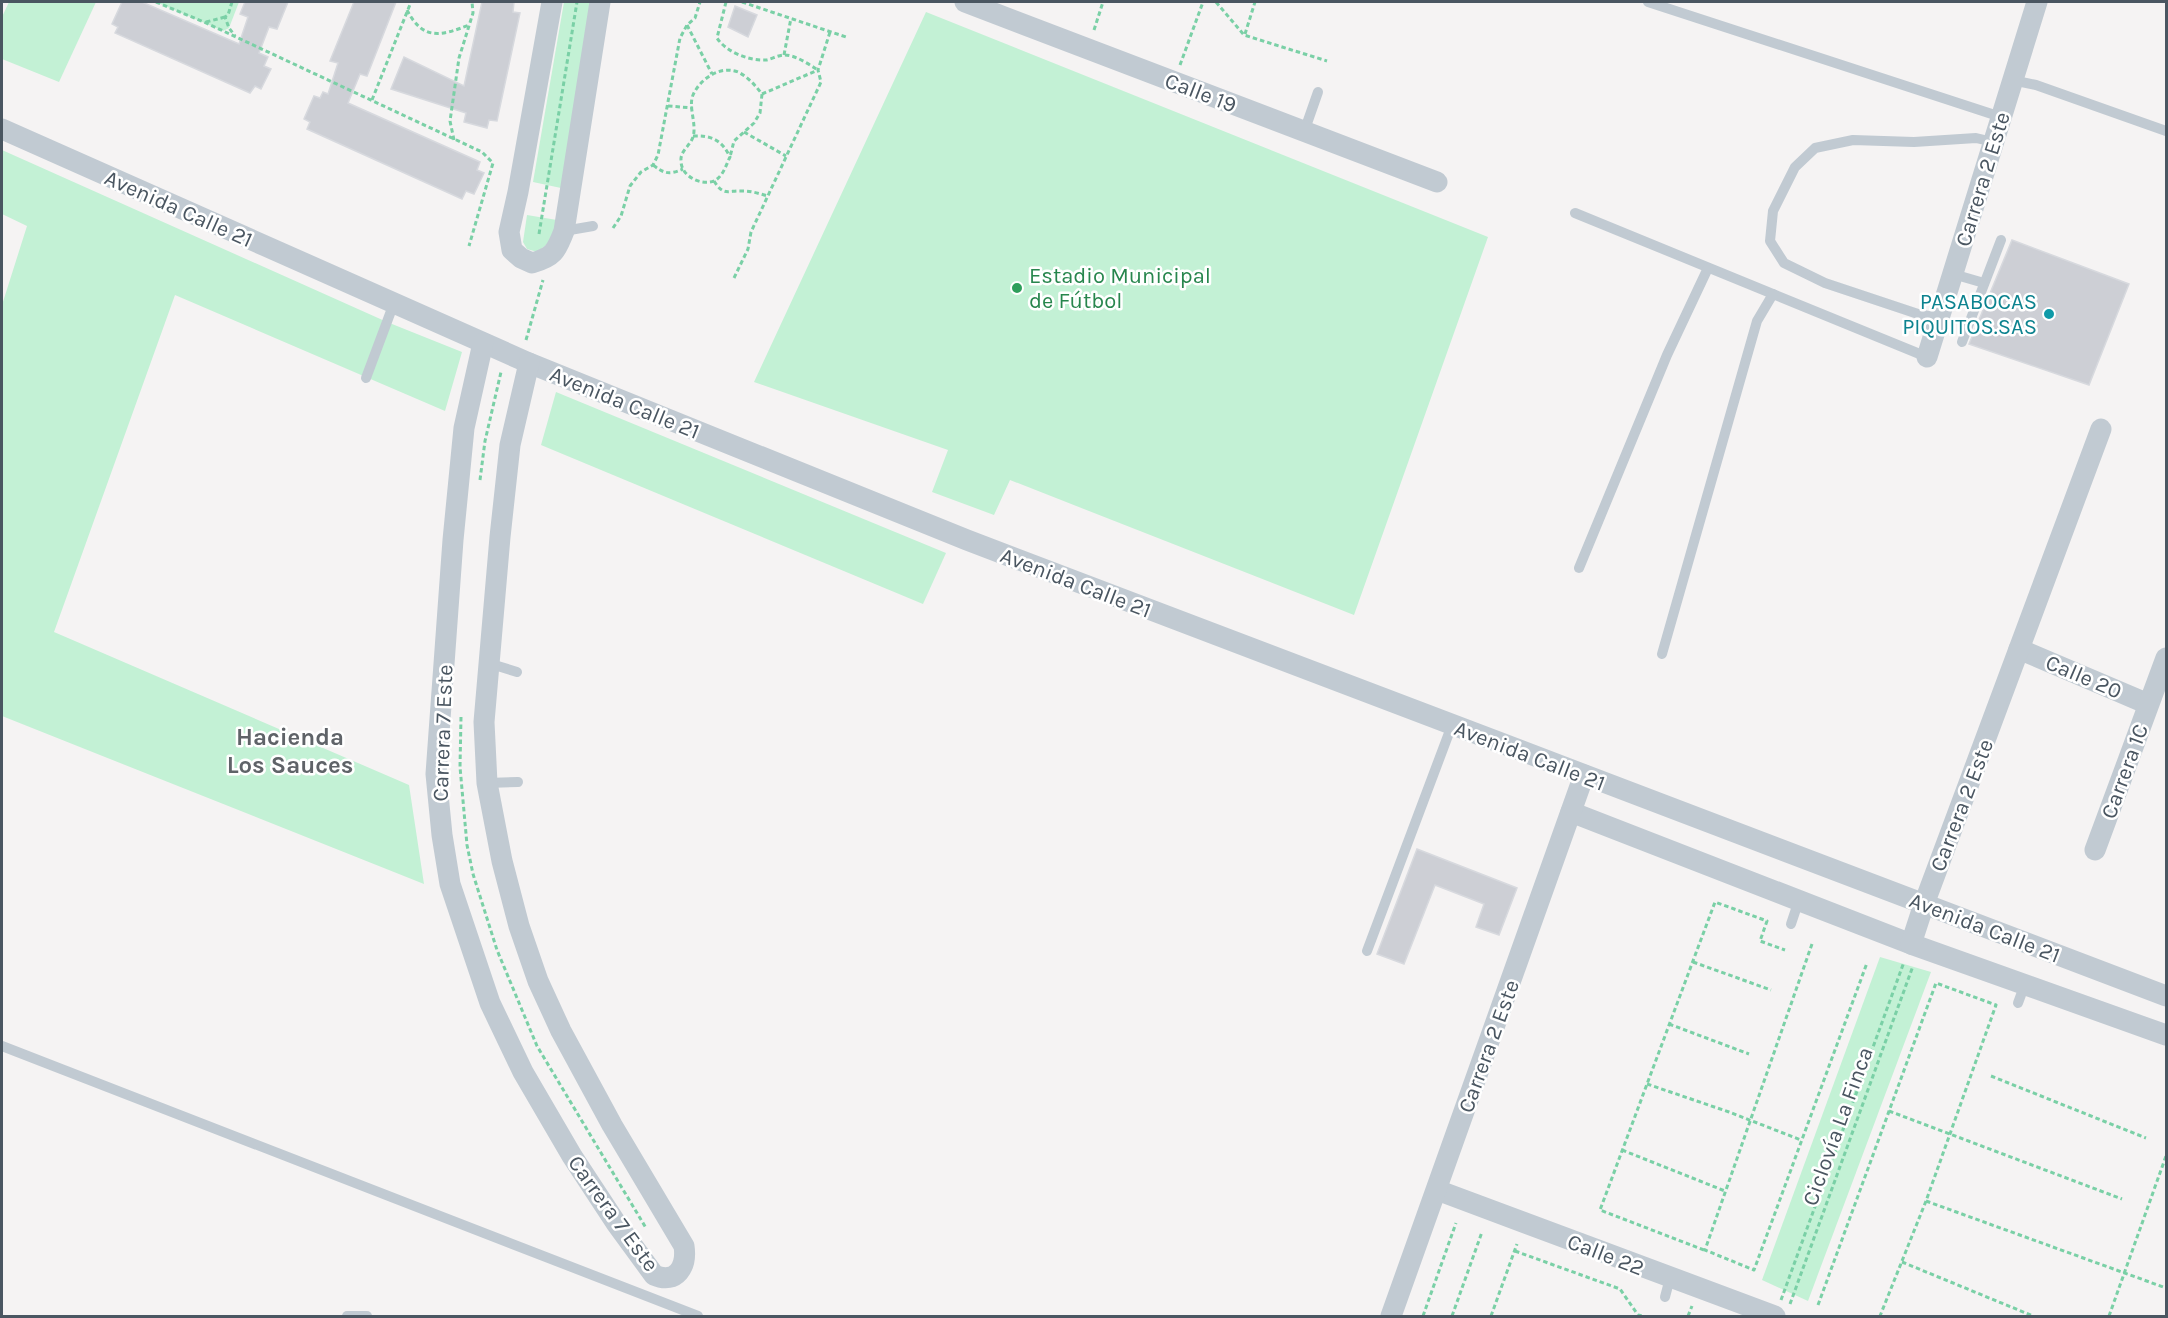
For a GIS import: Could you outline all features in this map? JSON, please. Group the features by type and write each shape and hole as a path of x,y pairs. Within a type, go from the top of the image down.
{"street":[{"path":"552,2 518,192 508,232 512,250 521,258 532,263 549,258 558,246 564,231 600,2"},
{"name":"Calle 19","path":"965,2 1437,182"},
{"name":"Carrera 2 Este","path":"1927,357 2037,2"},
{"name":"Avenida Calle 21","path":"2,130 525,361 966,540 2166,996"},
{"name":"Carrera 7 Este","path":"483,343 464,428 453,540 436,774 450,884 490,1003 523,1072 572,1156 616,1223 654,1275 663,1279 671,1278 681,1270 686,1259 684,1246 612,1125 561,1031 538,981 519,926 502,861 487,783 484,722 488,663 510,445 525,361"},
{"name":"Carrera 2 Este","path":"1915,945 1924,903 2101,429"},
{"name":"Calle 20","path":"2019,649 2148,704"},
{"name":"Carrera 1C","path":"2095,850 2166,658"},
{"name":"Carrera 2 Este","path":"1391,1317 1584,775"},
{"name":"Avenida Calle 21","path":"1571,812 1915,945 2021,994 2166,1035"},
{"name":"Calle 22","path":"1437,1190 1667,1288 1780,1313"}],"lane":[{"path":"1648,2 2001,117"},
{"path":"2012,80 2036,85 2166,131"},
{"path":"1304,132 1318,92"},
{"path":"1939,318 1918,314 1825,283 1784,263 1770,241 1773,211 1795,167 1815,148 1853,140 1914,142 1976,138 1993,142"},
{"path":"1575,213 1927,357"},
{"path":"564,231 593,226"},
{"path":"1962,342 2001,240"},
{"path":"1579,568 1667,355 1708,268"},
{"path":"1953,273 1984,284"},
{"path":"1662,654 1756,321 1773,294"},
{"path":"366,378 394,303"},
{"path":"488,663 517,672"},
{"path":"1367,951 1452,725"},
{"path":"487,783 518,782"},
{"path":"1791,924 1799,900"},
{"path":"2,1046 698,1317"},
{"path":"347,1317 367,1317"}],"path":[{"path":"156,2 204,22 482,152 493,163 469,246"},
{"path":"172,8 176,2"},
{"path":"204,22 228,15 232,2"},
{"path":"372,101 411,2"},
{"path":"454,140 450,121 459,58 473,13 472,2"},
{"path":"538,234 577,2"},
{"path":"613,228 621,216 630,186 641,172 653,165 658,155 680,38 687,25 695,18 700,2"},
{"path":"726,2 717,39 722,47 748,57 766,60 784,55 798,58 818,70"},
{"path":"742,2 846,37"},
{"path":"1089,49 1102,2"},
{"path":"1175,82 1203,2"},
{"path":"1216,2 1244,35 1327,61"},
{"path":"1244,35 1255,2"},
{"path":"407,10 413,22 423,30 439,35 469,25"},
{"path":"225,17 236,37"},
{"path":"784,55 791,18"},
{"path":"687,25 712,74"},
{"path":"734,278 748,249 751,232 821,82 818,70 830,32"},
{"path":"762,94 818,70"},
{"path":"736,71 748,78 762,94 760,113 734,141 724,172 714,181 699,182 688,176 682,169 680,160 693,136 692,97 705,79 712,74 736,71"},
{"path":"667,106 693,108"},
{"path":"744,132 786,156"},
{"path":"693,136 704,135 716,139 725,146 730,157"},
{"path":"653,165 664,173 671,174 682,169"},
{"path":"714,181 720,190 727,192 748,191 768,196"},
{"path":"525,361 549,258"},
{"path":"1785,950 1760,942 1767,921 1715,902 1600,1210 1754,1270 1867,963"},
{"path":"1705,1250 1812,944"},
{"path":"1780,1313 1915,945"},
{"name":"Ciclovía La Finca","path":"1780,1313 1915,945"},
{"path":"1693,962 1771,990"},
{"path":"1818,1305 1936,983 1996,1005 1926,1201 1880,1317"},
{"path":"1670,1024 1749,1054"},
{"path":"1991,1076 2146,1138"},
{"path":"1647,1084 1801,1140"},
{"path":"1889,1111 2122,1199"},
{"path":"1622,1150 1725,1191"},
{"path":"2109,1317 2166,1156"},
{"path":"1926,1201 2166,1288"},
{"path":"1423,1317 1456,1223"},
{"path":"1452,1317 1482,1232"},
{"path":"1497,1317 1491,1316 1517,1244"},
{"path":"1515,1251 1620,1289 1637,1316 1643,1317"},
{"path":"1902,1262 2033,1317"},
{"path":"1688,1317 1692,1306"}],"green space":[{"path":"9,2 96,2 59,82 2,59 2,17"},
{"path":"156,2 239,2 229,28 223,31"},
{"path":"564,2 593,2 561,188 533,182"},
{"path":"926,12 1488,237 1354,615 1010,480 994,515 932,492 948,450 754,382"},
{"path":"2,150 387,322 462,352 445,411 175,295 54,632 409,785 424,884 2,716 2,305 27,226 2,214"},
{"path":"527,215 557,220 554,239 537,252 527,249 523,242"},
{"path":"556,392 946,553 923,604 541,445"},
{"path":"1880,957 1931,972 1808,1301 1762,1280"}],"building":[{"path":"122,2 142,2 239,44 248,17 240,14 245,2 288,2 277,29 269,27 259,53 268,57 264,66 271,69 261,89 255,86 250,93 115,33 118,27 112,24"},
{"path":"354,2 396,2 367,76 360,74 348,103 480,162 477,170 484,173 474,194 466,191 462,199 307,129 310,122 304,119 314,96 320,98 323,92 328,94 338,63 330,61"},
{"path":"482,2 514,2 513,12 520,13 497,121 489,120 487,128 464,122 466,113 391,89 404,57 464,86"},
{"path":"735,6 757,15 748,37 728,27"},
{"name":"PASABOCAS PIQUITOS.SAS","path":"2012,240 2129,284 2089,385 1969,344"},
{"path":"1417,849 1517,888 1499,935 1476,927 1484,904 1435,885 1404,964 1377,954"}],"place":[{"name":"Estadio Municipal de Fútbol","path":"1017,288"},
{"name":"PASABOCAS PIQUITOS.SAS","path":"2049,314"}],"district":[{"name":"Hacienda Los Sauces","path":"290,751"}]}
